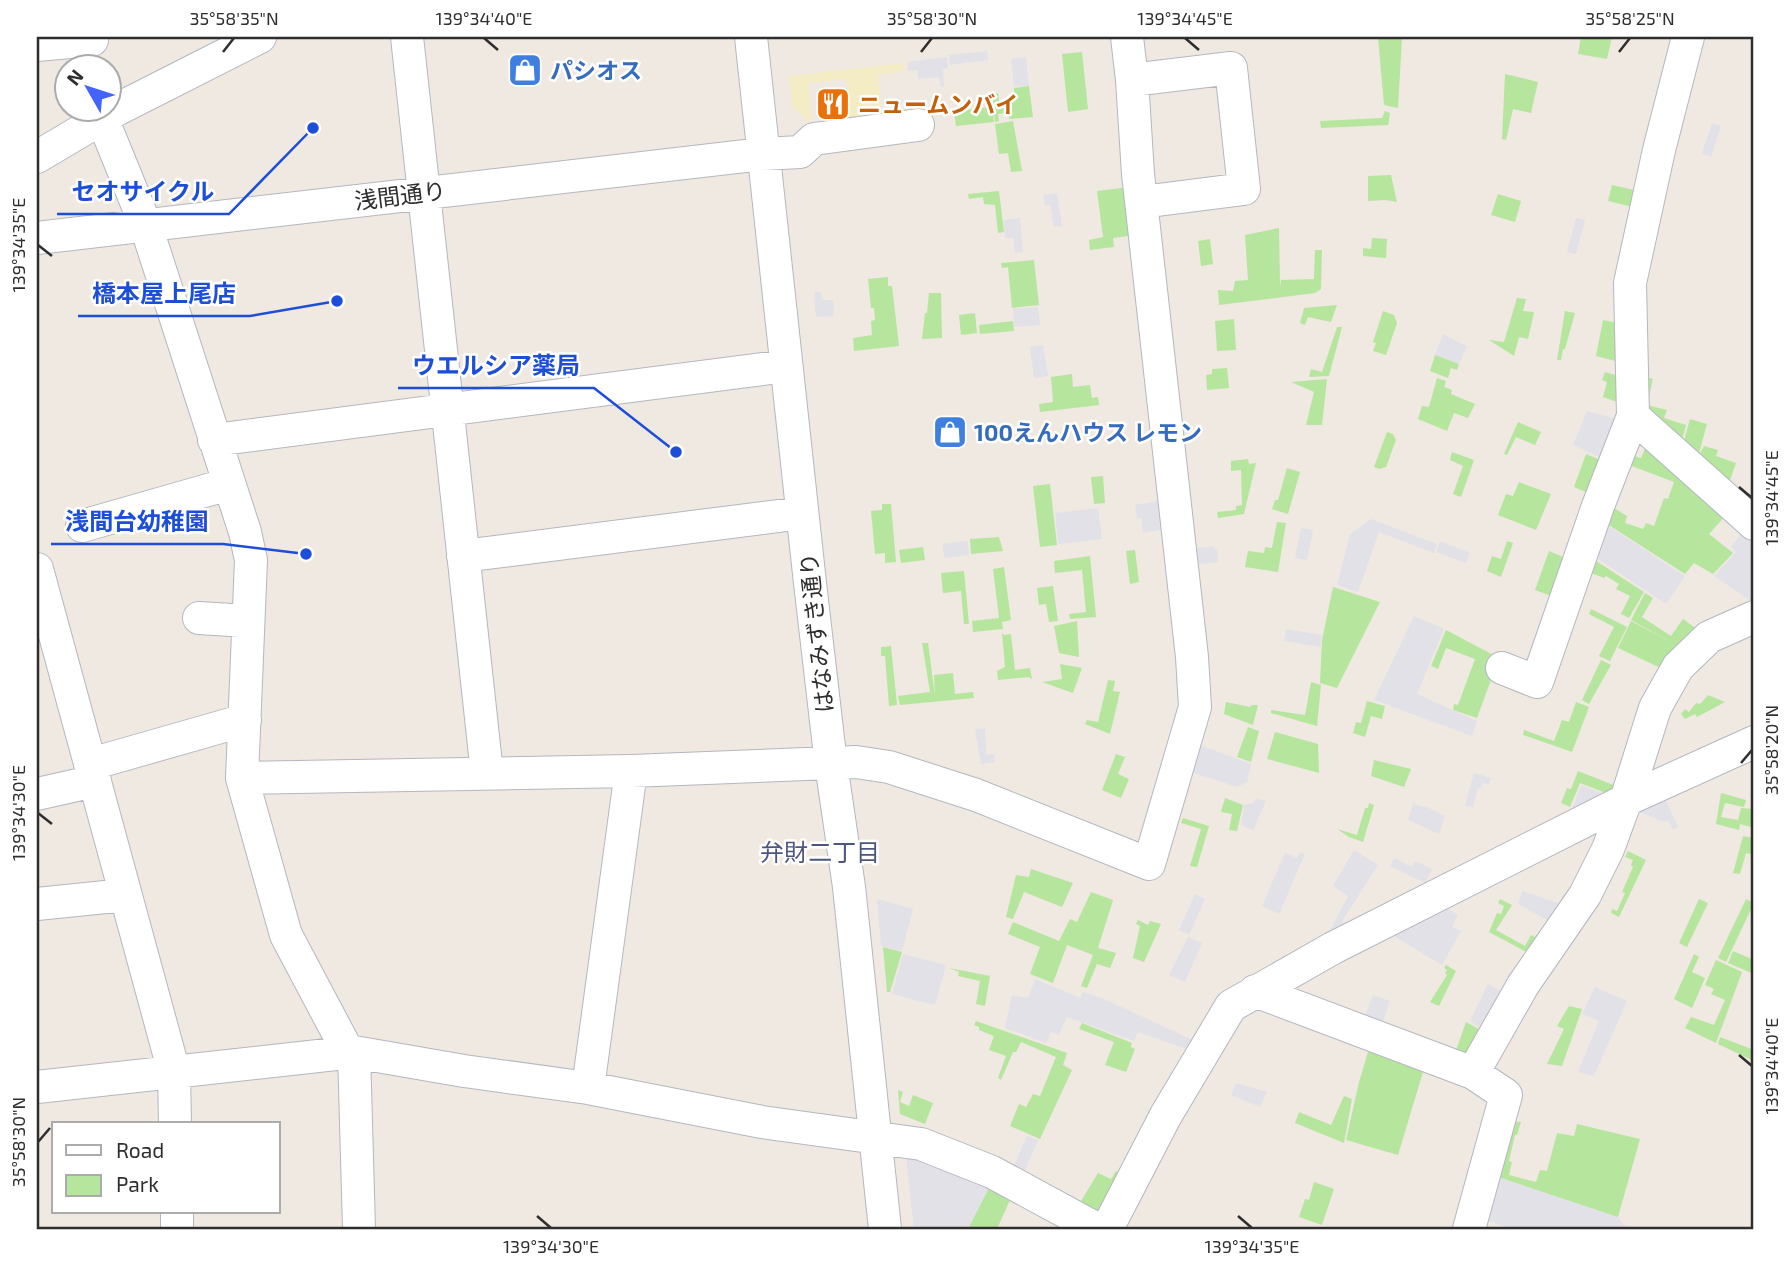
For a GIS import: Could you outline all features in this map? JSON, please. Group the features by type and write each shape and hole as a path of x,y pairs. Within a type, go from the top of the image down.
{"street":[{"path":"122,98 260,37"},
{"path":"407,37 487,774"},
{"name":"はなみずき通り","path":"751,37 831,764 849,887 885,1229"},
{"path":"242,778 631,771 856,762 889,766 976,795 1149,864 1195,707 1192,657 1138,174 1132,79 1126,37"},
{"path":"1503,668 1537,682 1598,506 1633,416 1630,283 1659,150 1688,37"},
{"path":"37,45 95,48"},
{"path":"1132,79 1231,68 1244,189 1142,202"},
{"path":"37,157 84,122"},
{"path":"116,122 146,226 245,532 251,560 242,778 286,935 351,1052 359,1229"},
{"name":"浅間通り","path":"37,238 424,192 800,152 814,139 918,125"},
{"path":"214,440 786,366"},
{"path":"1633,416 1754,524"},
{"path":"82,526 229,484"},
{"path":"463,556 803,513"},
{"path":"37,569 174,1072 175,1122"},
{"path":"1473,1073 1523,985 1585,895 1608,849 1655,708 1678,667 1709,637 1754,617"},
{"path":"199,618 248,621"},
{"path":"37,794 245,720"},
{"path":"1107,1229 1166,1115 1231,1006 1333,948 1626,800 1754,741"},
{"path":"588,1088 631,771"},
{"path":"37,904 125,895"},
{"path":"1255,991 1473,1073 1506,1095 1469,1229"},
{"path":"37,1087 351,1052 588,1088 762,1122 921,1143 992,1172 1097,1229"}],"shaded area":[{"path":"987,51 988,60 950,65 949,55"},
{"path":"947,57 948,68 943,69 944,87 941,87 939,77 918,79 918,70 908,71 907,62"},
{"path":"1026,57 1029,86 1014,87 1011,59"},
{"path":"1712,123 1721,126 1711,157 1702,153"},
{"path":"1057,193 1062,226 1054,227 1050,205 1045,205 1043,195"},
{"path":"1020,218 1023,252 1015,253 1013,238 1005,238 1004,220"},
{"path":"1576,218 1585,220 1576,254 1567,252"},
{"path":"814,292 821,292 822,300 833,300 834,316 816,317"},
{"path":"1038,307 1040,325 1014,327 1013,309"},
{"path":"1443,334 1467,346 1459,364 1435,355"},
{"path":"1043,345 1048,376 1034,378 1030,347"},
{"path":"1587,411 1617,419 1605,460 1573,445"},
{"path":"1167,499 1164,529 1143,533 1141,518 1137,519 1135,505"},
{"path":"1098,508 1102,539 1058,544 1055,513"},
{"path":"1371,519 1437,544 1434,553 1379,532 1358,592 1337,585 1350,534"},
{"path":"1601,521 1685,576 1666,604 1589,553"},
{"path":"1301,528 1313,530 1307,560 1295,558"},
{"path":"1745,529 1754,538 1754,603 1714,576 1736,552 1731,547"},
{"path":"968,541 969,555 944,558 943,544"},
{"path":"1440,541 1470,553 1466,563 1436,552"},
{"path":"1213,546 1217,549 1218,562 1191,565 1189,549"},
{"path":"1414,616 1444,629 1417,694 1477,721 1472,736 1374,700"},
{"path":"1286,629 1322,635 1320,647 1284,641"},
{"path":"985,728 986,755 994,754 995,762 981,764 975,729"},
{"path":"1194,743 1251,764 1247,782 1237,787 1191,772"},
{"path":"1474,773 1491,778 1489,785 1483,783 1481,788 1478,788 1473,807 1465,805"},
{"path":"1581,785 1607,795 1582,813 1572,809"},
{"path":"1664,796 1678,827 1673,830 1668,820 1664,822 1634,810"},
{"path":"1256,798 1266,801 1253,830 1241,825 1244,805 1253,803"},
{"path":"1413,804 1445,816 1439,834 1408,820"},
{"path":"1354,850 1378,865 1343,920 1341,932 1327,936 1348,896 1333,886"},
{"path":"1300,852 1305,854 1279,914 1262,906 1285,853 1297,858"},
{"path":"1394,858 1412,867 1415,861 1432,869 1425,883 1390,866"},
{"path":"1522,891 1570,907 1558,926 1518,904"},
{"path":"1195,894 1205,899 1189,935 1179,930"},
{"path":"877,899 913,909 902,951 881,946"},
{"path":"1438,903 1458,915 1452,927 1461,931 1442,965 1387,932"},
{"path":"1188,937 1202,943 1185,982 1169,975"},
{"path":"903,954 946,965 935,1005 892,994"},
{"path":"1035,979 1080,998 1083,992 1104,999 1193,1040 1189,1050 1138,1032 1134,1041 1067,1017 1059,1035 1051,1032 1046,1043 1005,1028 1012,995 1028,998"},
{"path":"1488,984 1512,997 1489,1034 1470,1021"},
{"path":"1595,987 1627,1001 1594,1076 1578,1072 1599,1021 1582,1014"},
{"path":"1373,995 1390,1001 1382,1025 1364,1019"},
{"path":"1236,1083 1267,1092 1260,1107 1231,1095"},
{"path":"1027,1136 1038,1140 1022,1177 1011,1172"},
{"path":"905,1148 993,1180 968,1229 914,1229"},
{"path":"1495,1176 1618,1217 1624,1225 1638,1229 1511,1229 1482,1218"}],"green space":[{"path":"1378,37 1410,37 1402,38 1398,108 1384,105"},
{"path":"1581,37 1612,37 1607,59 1578,54"},
{"path":"1082,52 1088,109 1068,112 1062,54"},
{"path":"1505,74 1538,82 1531,113 1513,109 1506,140 1502,139"},
{"path":"1029,86 1033,117 1009,119 1009,113 998,114 999,121 995,122 992,94 998,93 999,101 1014,99 1014,88"},
{"path":"992,107 994,122 956,126 954,111"},
{"path":"1385,111 1390,113 1388,125 1321,128 1320,121 1382,118"},
{"path":"1013,121 1022,171 1011,172 1008,153 999,154 995,124"},
{"path":"1391,175 1397,202 1368,201 1368,176"},
{"path":"1612,185 1634,190 1633,207 1608,201"},
{"path":"1130,187 1136,235 1113,238 1114,247 1090,250 1089,240 1103,237 1097,191"},
{"path":"999,191 1004,232 998,233 995,205 984,204 983,197 969,199 968,194"},
{"path":"1498,194 1521,201 1515,222 1491,215"},
{"path":"1279,228 1280,287 1281,280 1314,279 1315,250 1322,250 1321,289 1315,293 1219,305 1218,290 1233,291 1235,281 1248,280 1245,235"},
{"path":"1372,238 1387,239 1386,258 1363,256 1363,248 1371,249"},
{"path":"1210,239 1213,264 1201,266 1198,241"},
{"path":"1034,260 1039,305 1012,308 1008,267 1002,268 1001,263"},
{"path":"888,277 888,286 892,286 899,346 854,351 853,338 872,335 871,321 875,320 868,279"},
{"path":"929,293 941,293 942,338 922,339"},
{"path":"1517,298 1526,299 1523,311 1534,312 1528,339 1519,337 1514,356 1489,340 1504,342"},
{"path":"1337,305 1331,322 1308,317 1305,325 1300,323 1304,308"},
{"path":"1383,311 1394,315 1397,323 1386,355 1373,351 1376,343 1373,342"},
{"path":"1565,311 1575,313 1561,360 1557,360"},
{"path":"975,313 977,333 961,335 959,315"},
{"path":"1234,319 1236,350 1217,351 1215,321"},
{"path":"1603,320 1623,324 1623,363 1596,356"},
{"path":"1013,321 1014,331 980,334 979,325"},
{"path":"1337,327 1342,327 1329,376 1309,377 1311,369 1322,372"},
{"path":"1435,355 1459,364 1457,370 1451,368 1448,378 1430,371"},
{"path":"1227,368 1229,388 1207,390 1206,375 1212,374 1212,369"},
{"path":"1605,372 1626,378 1620,403 1603,397 1607,382 1602,380"},
{"path":"1072,374 1073,387 1090,385 1092,398 1098,397 1099,405 1040,412 1039,404 1053,402 1051,377"},
{"path":"1639,375 1653,379 1647,405 1667,410 1664,418 1686,425 1681,444 1642,409"},
{"path":"1437,378 1446,381 1444,387 1452,390 1451,394 1475,404 1468,418 1454,413 1447,431 1418,419 1422,406 1429,407"},
{"path":"1327,379 1322,425 1306,425 1314,392 1291,382"},
{"path":"1690,419 1707,424 1698,457 1704,446 1718,450 1716,456 1736,463 1728,486 1682,447"},
{"path":"1518,422 1541,432 1535,445 1516,437 1507,455 1504,454"},
{"path":"1387,432 1393,434 1396,440 1386,467 1379,469 1374,467"},
{"path":"1647,444 1727,514 1709,534 1733,553 1713,574 1694,563 1685,574 1601,520 1625,453 1641,458","holes":["1629,465 1674,482 1668,499 1664,498 1654,526 1646,523 1643,529 1625,523 1627,516 1609,505"]},
{"path":"1452,452 1474,460 1461,497 1453,494 1463,466 1450,460"},
{"path":"1586,454 1605,462 1588,493 1574,487"},
{"path":"1248,459 1249,464 1256,463 1244,514 1218,518 1217,512 1236,510 1236,506 1242,505 1241,470 1231,471 1231,461"},
{"path":"1287,468 1300,472 1288,514 1272,509 1275,500 1278,500"},
{"path":"1103,476 1105,503 1094,504 1091,477"},
{"path":"1519,482 1551,494 1536,530 1498,515 1506,494 1513,496"},
{"path":"1050,484 1057,545 1040,547 1033,486"},
{"path":"882,504 891,504 896,562 885,563 885,553 875,554 871,511 882,510"},
{"path":"1277,522 1286,523 1278,572 1245,567 1248,551 1264,553 1265,547 1272,548"},
{"path":"999,537 1003,551 971,554 970,539"},
{"path":"1507,541 1513,543 1501,577 1487,571 1492,556 1501,559"},
{"path":"923,547 925,560 901,563 899,550"},
{"path":"1135,550 1139,582 1130,584 1126,551"},
{"path":"1549,551 1563,557 1560,566 1568,569 1557,598 1535,590"},
{"path":"1090,556 1096,617 1070,619 1069,614 1086,612 1082,570 1055,573 1054,561"},
{"path":"1590,557 1644,592 1629,618 1621,614 1630,596 1616,589 1619,584 1606,576 1604,578 1585,571"},
{"path":"1004,567 1011,620 1002,622 1003,629 973,632 972,621 999,618 993,569"},
{"path":"964,571 969,624 964,624 961,591 943,593 941,573"},
{"path":"1053,586 1058,621 1049,622 1046,604 1039,605 1037,588"},
{"path":"1333,587 1380,602 1337,688 1320,683 1322,640"},
{"path":"1645,593 1653,598 1642,617 1671,636 1683,619 1702,633 1665,670 1618,648 1631,621 1673,643 1631,620"},
{"path":"1591,609 1627,627 1610,661 1599,656 1614,627 1589,614"},
{"path":"1077,621 1079,657 1059,653 1054,626"},
{"path":"1446,630 1499,658 1477,718 1453,710 1454,704 1458,705 1475,659 1446,648 1438,669 1431,666"},
{"path":"1002,633 1011,634 1015,670 1030,668 1032,679 1028,677 998,680 997,671 1005,667"},
{"path":"922,643 928,643 935,696 934,675 953,673 955,694 973,692 974,698 900,705 898,696 930,692"},
{"path":"891,646 897,705 889,706 885,656 881,656 881,647"},
{"path":"1601,660 1611,665 1589,704 1582,700"},
{"path":"1060,664 1082,668 1073,693 1042,682 1062,679"},
{"path":"1108,680 1115,681 1113,691 1120,692 1110,734 1085,724 1087,720 1098,722"},
{"path":"1311,682 1321,685 1317,726 1271,713 1271,710 1305,715"},
{"path":"1708,695 1725,702 1697,717 1695,714 1685,719 1681,714 1685,709 1689,712"},
{"path":"1367,701 1385,706 1382,719 1371,716 1365,737 1353,733 1356,722 1361,723"},
{"path":"1226,702 1250,707 1258,705 1253,725 1224,714"},
{"path":"1576,702 1589,707 1572,752 1523,735 1524,730 1554,741 1562,720 1569,722"},
{"path":"1248,727 1259,731 1251,762 1237,757"},
{"path":"1275,732 1318,744 1319,773 1267,759"},
{"path":"1116,754 1125,757 1118,774 1129,779 1121,798 1102,790"},
{"path":"1374,760 1411,769 1404,787 1371,776"},
{"path":"1578,771 1621,788 1611,795 1580,783 1570,807 1561,803 1567,788 1571,789"},
{"path":"1721,793 1746,800 1744,807 1725,803 1721,817 1738,820 1741,808 1754,809 1754,828 1740,824 1739,830 1716,824"},
{"path":"1225,798 1243,805 1237,831 1229,830 1232,814 1221,812"},
{"path":"1369,803 1374,805 1363,842 1337,829 1357,835"},
{"path":"1183,818 1209,826 1197,867 1190,866 1201,829 1181,823"},
{"path":"1743,836 1754,838 1754,855 1746,853 1740,874 1733,873"},
{"path":"1628,851 1646,860 1619,917 1611,913 1612,909 1617,911 1633,867 1633,860 1625,857"},
{"path":"1031,869 1073,883 1062,907 1024,892 1013,919 1006,917 1016,875 1029,877"},
{"path":"1091,892 1113,900 1098,948 1116,953 1110,968 1097,964 1087,988 1081,986 1093,955 1067,945 1053,983 1030,974 1040,947 1008,934 1013,922 1059,941 1070,919 1077,922"},
{"path":"1500,899 1512,905 1496,930 1525,946 1531,935 1535,937 1537,934 1547,940 1536,957 1489,932 1497,913 1501,914 1504,906 1498,903"},
{"path":"1699,899 1708,903 1687,947 1679,943"},
{"path":"1746,899 1754,903 1726,962 1718,958"},
{"path":"1138,920 1148,925 1150,921 1161,924 1144,962 1133,958 1140,926 1136,924"},
{"path":"883,947 902,952 890,992 887,992"},
{"path":"1733,951 1754,960 1754,974 1728,963"},
{"path":"1694,954 1699,957 1692,972 1705,978 1692,1008 1674,999"},
{"path":"1716,960 1742,972 1716,1043 1685,1028 1691,1017 1714,1025 1725,1000 1711,994 1714,989 1705,985"},
{"path":"1446,965 1456,971 1439,1006 1430,1002 1447,975 1444,968"},
{"path":"949,968 990,976 985,1006 976,1004 980,981 958,976 959,972"},
{"path":"1569,1006 1582,1009 1562,1066 1547,1064 1564,1029 1557,1026"},
{"path":"976,1021 1067,1053 1063,1065 1072,1070 1040,1139 1010,1126 1019,1104 1026,1107 1033,1094 1040,1096 1056,1057 1021,1042 1016,1052 1013,1052 1001,1080 998,1078 1006,1056 989,1050 994,1036 979,1030 979,1027 974,1025"},
{"path":"1466,1022 1488,1034 1474,1052 1459,1056 1455,1053"},
{"path":"1082,1023 1132,1043 1131,1047 1135,1049 1126,1072 1105,1065 1114,1042 1079,1029"},
{"path":"1720,1037 1754,1050 1754,1061 1718,1044"},
{"path":"1371,1042 1426,1062 1398,1155 1346,1140"},
{"path":"898,1090 903,1092 900,1102 909,1106 913,1095 933,1103 925,1124 900,1114"},
{"path":"1344,1096 1352,1099 1344,1143 1295,1123 1299,1112 1331,1125"},
{"path":"1508,1121 1521,1122 1509,1161 1512,1162 1509,1175 1536,1182 1540,1170 1547,1171 1557,1133 1574,1136 1577,1124 1640,1139 1618,1217 1495,1176"},
{"path":"1116,1171 1122,1174 1101,1217 1078,1206 1098,1173 1111,1179"},
{"path":"993,1180 1014,1191 997,1229 968,1229"},
{"path":"1314,1182 1334,1189 1322,1225 1299,1217 1305,1199 1309,1200"}],"sand":[{"path":"904,63 905,71 879,75 881,116 850,119 846,79 808,83 812,124 792,107 789,76"}],"place":[{"name":"パシオス","path":"525,70"},
{"name":"ニュームンバイ","path":"833,104"},
{"name":"セオサイクル","path":"313,128"},
{"name":"橋本屋上尾店","path":"337,301"},
{"name":"100えんハウス レモン","path":"950,432"},
{"name":"ウエルシア薬局","path":"676,452"},
{"name":"浅間台幼稚園","path":"306,554"}],"district":[{"name":"弁財二丁目","path":"820,851"}]}
